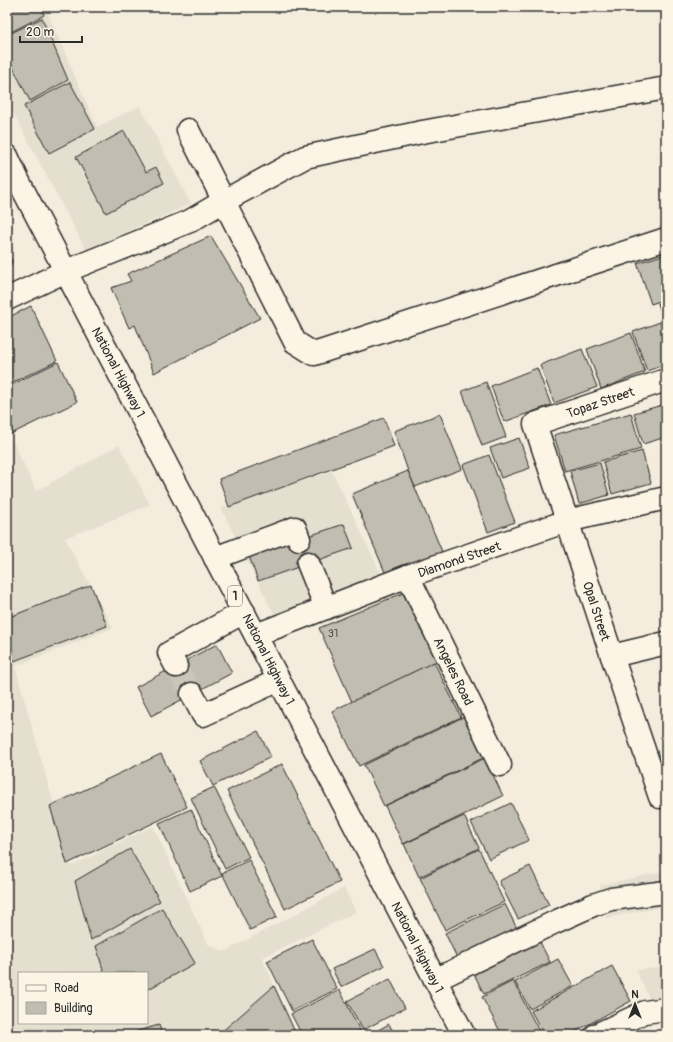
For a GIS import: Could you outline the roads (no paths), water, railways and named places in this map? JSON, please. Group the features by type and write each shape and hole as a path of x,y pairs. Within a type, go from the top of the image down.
{"main road":[{"path":"7,299 66,271 190,221 306,157 422,132 666,88"},
{"path":"188,130 295,342 314,354 666,240"},
{"name":"National Highway 1","path":"7,158 464,1035"},
{"name":"Topaz Street","path":"535,424 666,380"},
{"name":"Opal Street","path":"535,424 612,656 663,796"},
{"name":"Diamond Street","path":"256,635 408,576 567,521 666,498"},
{"path":"215,558 295,528 299,539"},
{"path":"308,563 326,608"},
{"name":"Angeles Road","path":"408,576 500,765"},
{"path":"176,666 169,652 244,612"},
{"path":"612,656 666,643"},
{"path":"192,694 203,715 279,680"},
{"path":"435,980 592,905 611,898 666,892"},
{"path":"596,1035 645,1012 666,1009"}],"tunnel":[{"path":"176,666 192,694"}]}
